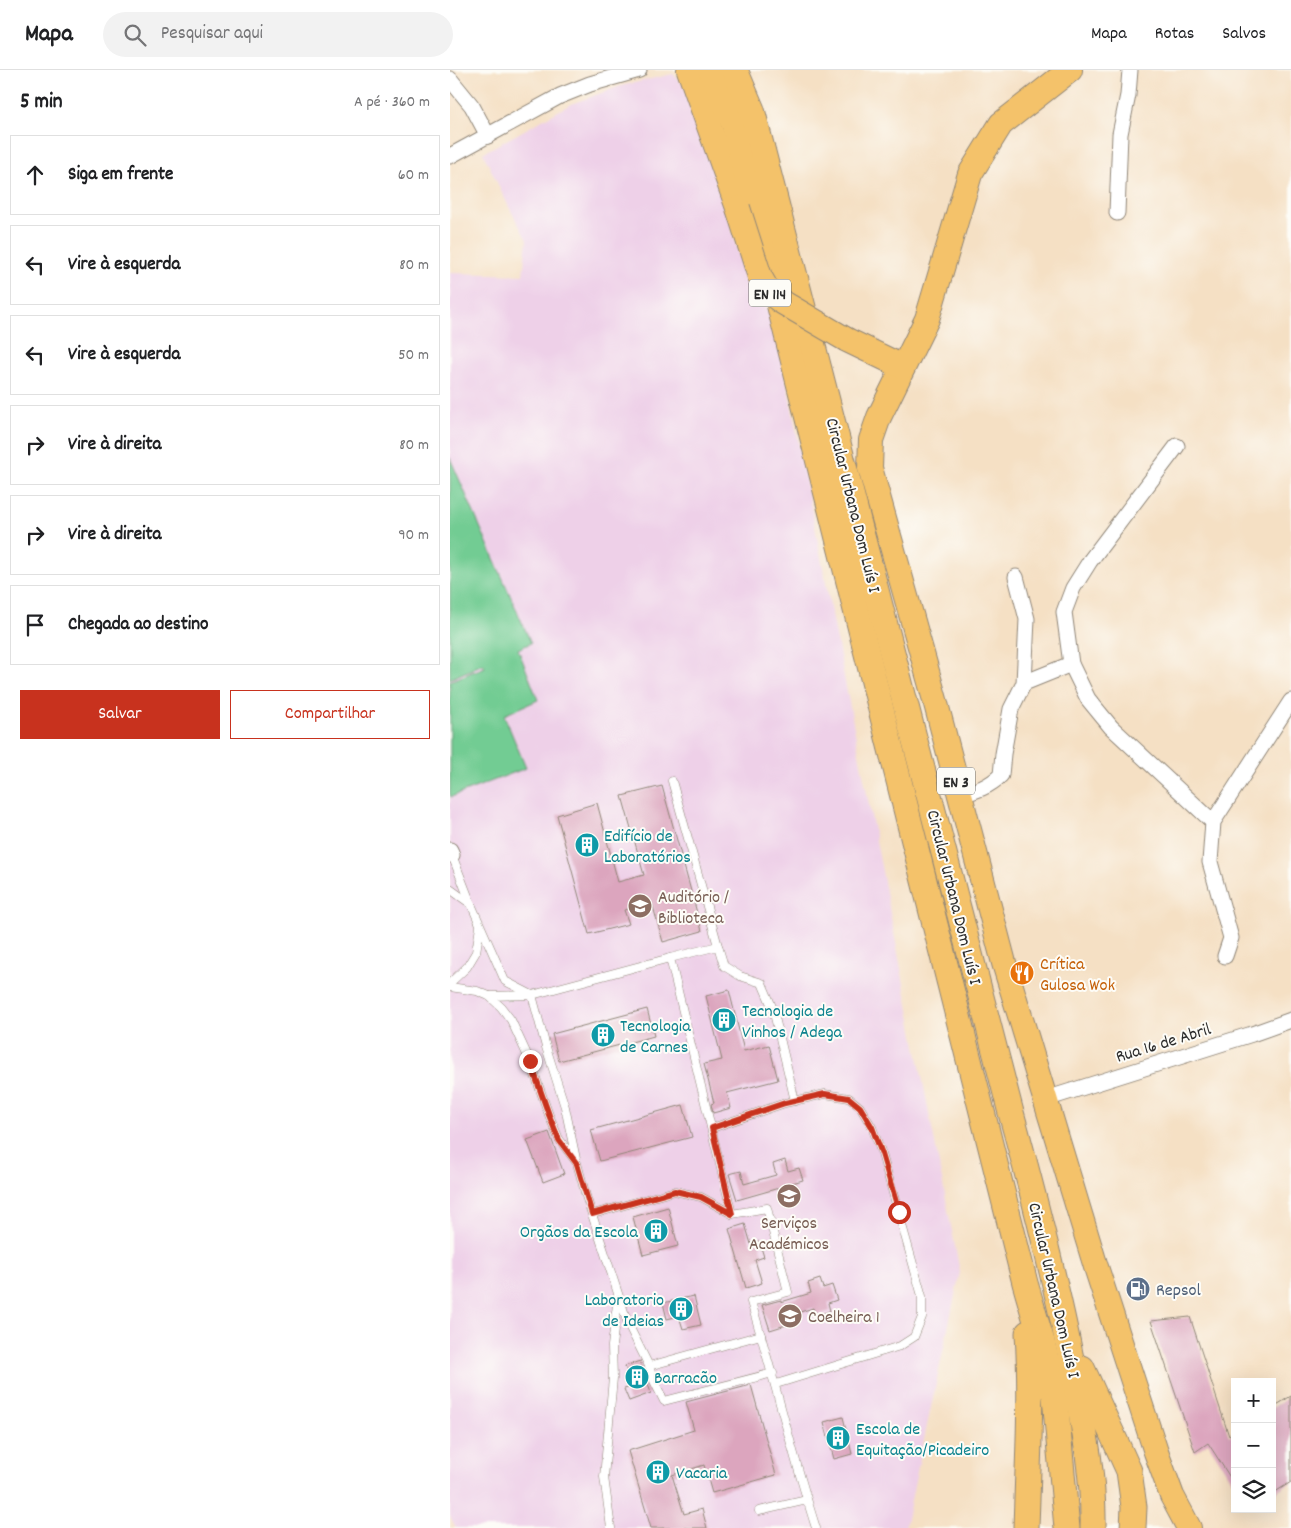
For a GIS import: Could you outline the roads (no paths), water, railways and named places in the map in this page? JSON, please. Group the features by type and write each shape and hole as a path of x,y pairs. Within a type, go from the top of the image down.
{"highway":[{"name":"Circular Urbana Dom Luís I","path":"711,70 734,124 1024,1277 1042,1342 1055,1397 1067,1528"},
{"name":"Circular Urbana Dom Luís I","path":"735,70 752,110 1010,1109 1043,1230 1066,1333 1090,1466 1094,1515 1093,1528"},
{"path":"1024,1277 1030,1368 1026,1528"},
{"path":"1066,1333 1129,1470 1134,1507 1133,1528"}],"main road":[{"name":"EN 114","path":"689,70 738,208 760,277 768,291 782,302 847,340 903,367"},
{"name":"EN 3","path":"1070,70 1002,124 970,174 927,319 879,417 872,440 870,468 935,700 1004,963 1096,1267 1156,1452 1172,1496 1188,1528"}],"street":[{"path":"598,70 634,71"},
{"path":"1117,213 1120,134 1128,94 1130,70"},
{"path":"450,156 560,96 590,84 634,71"},
{"path":"451,77 472,106 488,136"},
{"path":"1177,446 1090,561 1072,588 1064,612 1071,664 1088,699 1111,727 1213,822"},
{"path":"960,795 978,791 992,784 1001,775 1012,709 1024,683 1026,619 1016,577"},
{"path":"1024,683 1071,664"},
{"path":"1225,956 1231,938 1210,862 1213,822 1291,701"},
{"name":"Rua 16 de Abril","path":"1046,1098 1252,1034 1291,1020"}],"lane":[{"path":"672,781 724,966 740,976 762,984 773,1009 795,1101"},
{"path":"451,853 505,981 532,995 565,1107 577,1164 592,1214 628,1324 664,1401 773,1373"},
{"path":"450,889 471,904"},
{"path":"450,983 467,967 476,952 481,926"},
{"path":"489,996 532,995 718,946"},
{"path":"670,958 732,1214"},
{"path":"450,987 477,991 489,996 511,1020 530,1061 559,1140 577,1164"},
{"path":"712,1128 795,1101 825,1094 849,1098 860,1107 872,1127 899,1212 922,1296 922,1317 914,1337 900,1346 776,1384"},
{"path":"592,1214 675,1191 701,1197 732,1214 767,1208 788,1292 751,1302 773,1373 816,1528"},
{"path":"611,1528 604,1477 613,1378 612,1346 618,1292"},
{"path":"649,1366 762,1335"},
{"path":"759,1511 807,1500"}],"place":[{"name":"Edifício de Laboratórios","path":"587,845"},
{"name":"Auditório / Biblioteca","path":"640,906"},
{"name":"Crítica Gulosa Wok","path":"1022,973"},
{"name":"Tecnologia de Vinhos / Adega","path":"724,1020"},
{"name":"Tecnologia de Carnes","path":"603,1035"},
{"name":"Serviços Académicos","path":"789,1196"},
{"name":"Orgãos da Escola","path":"656,1231"},
{"name":"Repsol","path":"1138,1289"},
{"name":"Laboratorio de Ideias","path":"681,1309"},
{"name":"Coelheira 1","path":"790,1316"},
{"name":"Barracão","path":"637,1377"},
{"name":"Escola de Equitação/Picadeiro","path":"838,1438"},
{"name":"Vacaria","path":"658,1472"}]}
